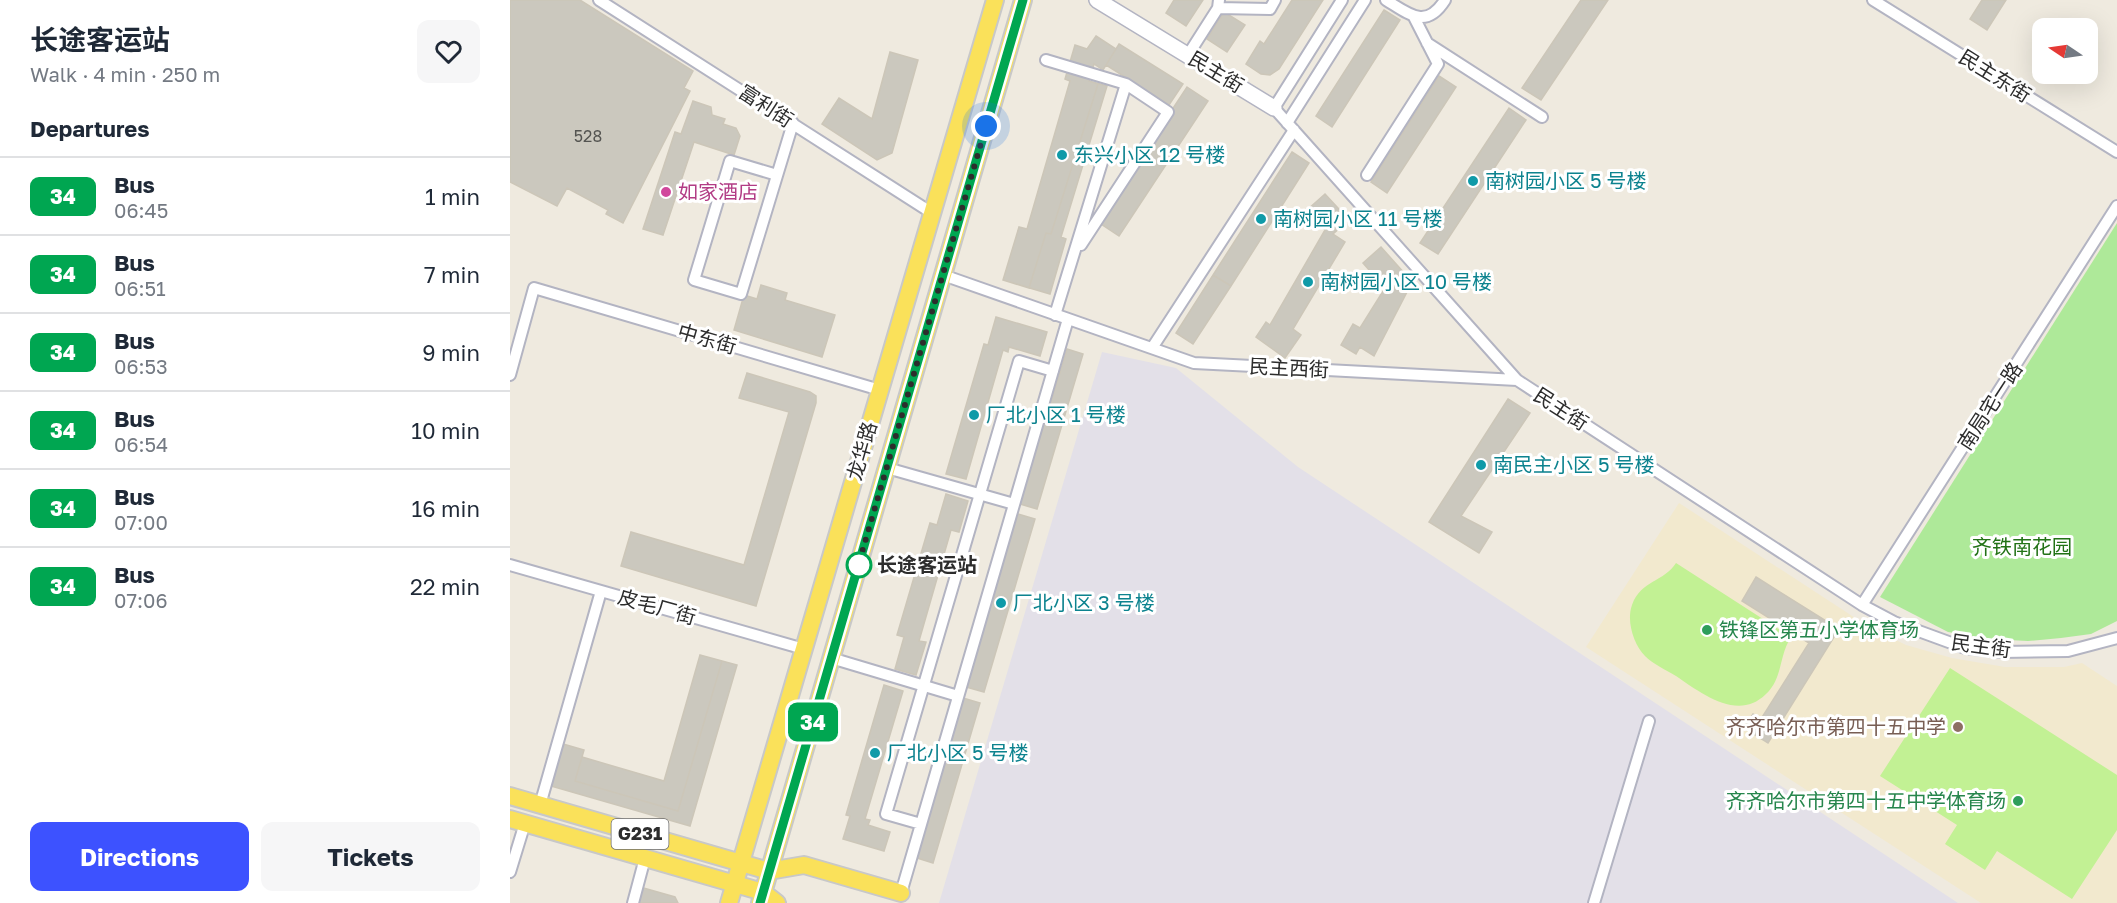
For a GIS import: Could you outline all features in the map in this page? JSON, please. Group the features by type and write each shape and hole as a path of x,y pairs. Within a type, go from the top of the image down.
{"main road":[{"name":"龙华路","path":"729,903 995,0"},
{"name":"龙华路","path":"761,897 1023,0"},
{"name":"民主街","path":"1097,0 1274,108"},
{"name":"G231","path":"510,796 769,871"},
{"name":"G231","path":"517,821 735,884"},
{"path":"769,871 804,865 900,893"},
{"path":"735,884 777,903"}],"street":[{"name":"富利街","path":"598,0 932,213"},
{"path":"1188,56 1219,4 1270,9 1275,0"},
{"path":"1274,108 1342,0"},
{"path":"1152,348 1290,126 1365,0"},
{"path":"1386,0 1414,17 1426,17 1440,8 1445,0"},
{"name":"民主东街","path":"1873,0 2117,152"},
{"path":"1367,175 1438,64 1414,17"},
{"path":"1427,43 1542,117"},
{"path":"1046,60 1126,84 1168,112 1074,256"},
{"path":"1055,315 1126,84"},
{"name":"民主街","path":"1274,108 1517,380 1862,605 1894,622 1965,648 2001,652 2068,651 2117,638"},
{"path":"777,175 730,161 694,280 741,294 793,123"},
{"name":"南局宅一路","path":"1862,605 2117,206"},
{"name":"民主西街","path":"943,275 1194,363 1517,380"},
{"name":"中东街","path":"510,375 534,288 880,390"},
{"path":"900,893 1068,319"},
{"path":"921,824 886,814 1019,361 1053,371"},
{"path":"887,468 1014,504"},
{"name":"皮毛厂街","path":"510,565 804,649"},
{"path":"540,805 601,591"},
{"path":"831,658 958,696"},
{"path":"1594,903 1649,722"},
{"path":"510,872 517,821"},
{"path":"633,903 645,858"}],"shaded area":[{"path":"1102,352 1176,368 1298,467 1958,903 939,903"},
{"name":"齐齐哈尔市第四十五中学","path":"1679,503 1866,625 1906,645 1952,658 2005,667 2064,667 2082,663 2117,686 2117,903 1981,903 1586,647"}],"green space":[{"name":"齐铁南花园","path":"2117,223 2117,621 2091,634 2028,641 1989,639 1948,632 1880,597"},
{"name":"铁锋区第五小学体育场","path":"1676,563 1791,637 1775,681 1766,694 1755,702 1732,705 1708,697 1652,662 1637,646 1630,618 1632,605 1641,591"},
{"name":"齐齐哈尔市第四十五中学体育场","path":"1950,668 2117,775 2117,830 2072,899 1997,851 1985,870 1945,844 1957,825 1880,776"}],"building":[{"path":"510,0 580,0 693,71 684,88 690,91 623,223 606,214 608,210 567,188 557,206 510,182"},
{"path":"1174,0 1203,0 1186,26 1166,13"},
{"path":"1292,0 1323,0 1279,69 1270,75 1261,74 1246,64 1260,41 1264,44"},
{"path":"1581,0 1608,0 1541,100 1522,88"},
{"path":"1982,0 2006,0 1987,30 1970,19"},
{"path":"1384,10 1400,20 1332,127 1316,116"},
{"path":"1224,12 1245,25 1227,52 1207,39"},
{"name":"东兴小区 12 号楼","path":"1096,36 1116,49 1103,70 1094,64 1089,81 1098,84 1051,234 1046,233 1029,288 1003,280 1019,227 1027,229 1070,81 1065,79 1075,45 1087,49"},
{"name":"东兴小区 12 号楼","path":"1096,36 1116,49 1103,70 1094,64 1089,81 1107,86 1061,237 1066,239 1050,294 1003,280 1019,227 1027,229 1070,81 1065,79 1075,45 1087,49"},
{"path":"1119,44 1183,84 1169,105 1106,65"},
{"path":"890,52 918,60 892,153 877,160 822,124 839,98 872,119"},
{"path":"1439,76 1456,87 1387,193 1371,182"},
{"path":"1187,87 1208,101 1119,236 1098,222"},
{"name":"如家酒店","path":"693,101 711,107 712,115 725,119 723,124 736,128 740,136 734,155 694,142 663,235 643,229 675,132 681,134"},
{"name":"南树园小区 5 号楼","path":"1509,108 1526,120 1438,254 1420,243"},
{"name":"南树园小区 11 号楼","path":"1292,152 1309,163 1231,286 1213,275"},
{"name":"南树园小区 10 号楼","path":"1325,194 1349,220 1333,234 1345,242 1293,329 1301,335 1285,358 1256,337 1266,322 1270,325 1325,230 1307,210"},
{"path":"1381,247 1405,274 1400,278 1409,288 1374,356 1360,347 1356,354 1341,345 1353,324 1360,328 1385,288 1363,263"},
{"path":"1213,275 1231,286 1193,344 1176,333"},
{"path":"761,285 787,293 785,300 835,315 822,357 734,330 744,295 757,299"},
{"name":"厂北小区 1 号楼","path":"996,317 1047,332 1040,356 1009,347 1008,352 1003,350 966,479 946,474 984,344 988,345"},
{"path":"1067,349 1083,354 1037,509 1020,504"},
{"path":"747,373 810,392 816,396 816,403 756,606 621,566 631,532 744,565 789,412 739,398"},
{"name":"南民主小区 5 号楼","path":"1508,399 1530,413 1461,516 1492,532 1479,553 1429,522"},
{"path":"946,494 968,501 959,532 951,530 919,641 926,642 916,675 895,669 904,637 897,635 930,523 937,525"},
{"name":"厂北小区 3 号楼","path":"1018,514 1035,519 984,692 966,687"},
{"path":"1756,577 1839,629 1768,743 1744,728 1753,714 1761,719 1809,643 1742,601"},
{"path":"700,655 737,665 690,826 551,786 563,744 584,750 582,757 664,781"},
{"path":"700,655 722,661 678,811 575,781 582,757 664,781"},
{"name":"厂北小区 5 号楼","path":"884,685 903,691 865,819 870,820 868,825 890,832 884,851 843,839 850,816 846,815"},
{"path":"963,698 980,703 933,863 917,858"},
{"path":"640,887 675,897 678,903 636,903"}],"bus line":[{"name":"34","path":"760,903 1023,0"}],"place":[{"name":"东兴小区 12 号楼","path":"1062,155"},
{"name":"南树园小区 5 号楼","path":"1473,181"},
{"name":"如家酒店","path":"666,192"},
{"name":"南树园小区 11 号楼","path":"1261,219"},
{"name":"南树园小区 10 号楼","path":"1308,282"},
{"name":"厂北小区 1 号楼","path":"974,415"},
{"name":"南民主小区 5 号楼","path":"1481,465"},
{"name":"长途客运站","path":"859,565"},
{"name":"厂北小区 3 号楼","path":"1001,603"},
{"name":"铁锋区第五小学体育场","path":"1707,630"},
{"name":"齐齐哈尔市第四十五中学","path":"1958,727"},
{"name":"厂北小区 5 号楼","path":"875,753"},
{"name":"齐齐哈尔市第四十五中学体育场","path":"2018,801"}],"route":[{"path":"859,565 856,573 986,126"}]}
